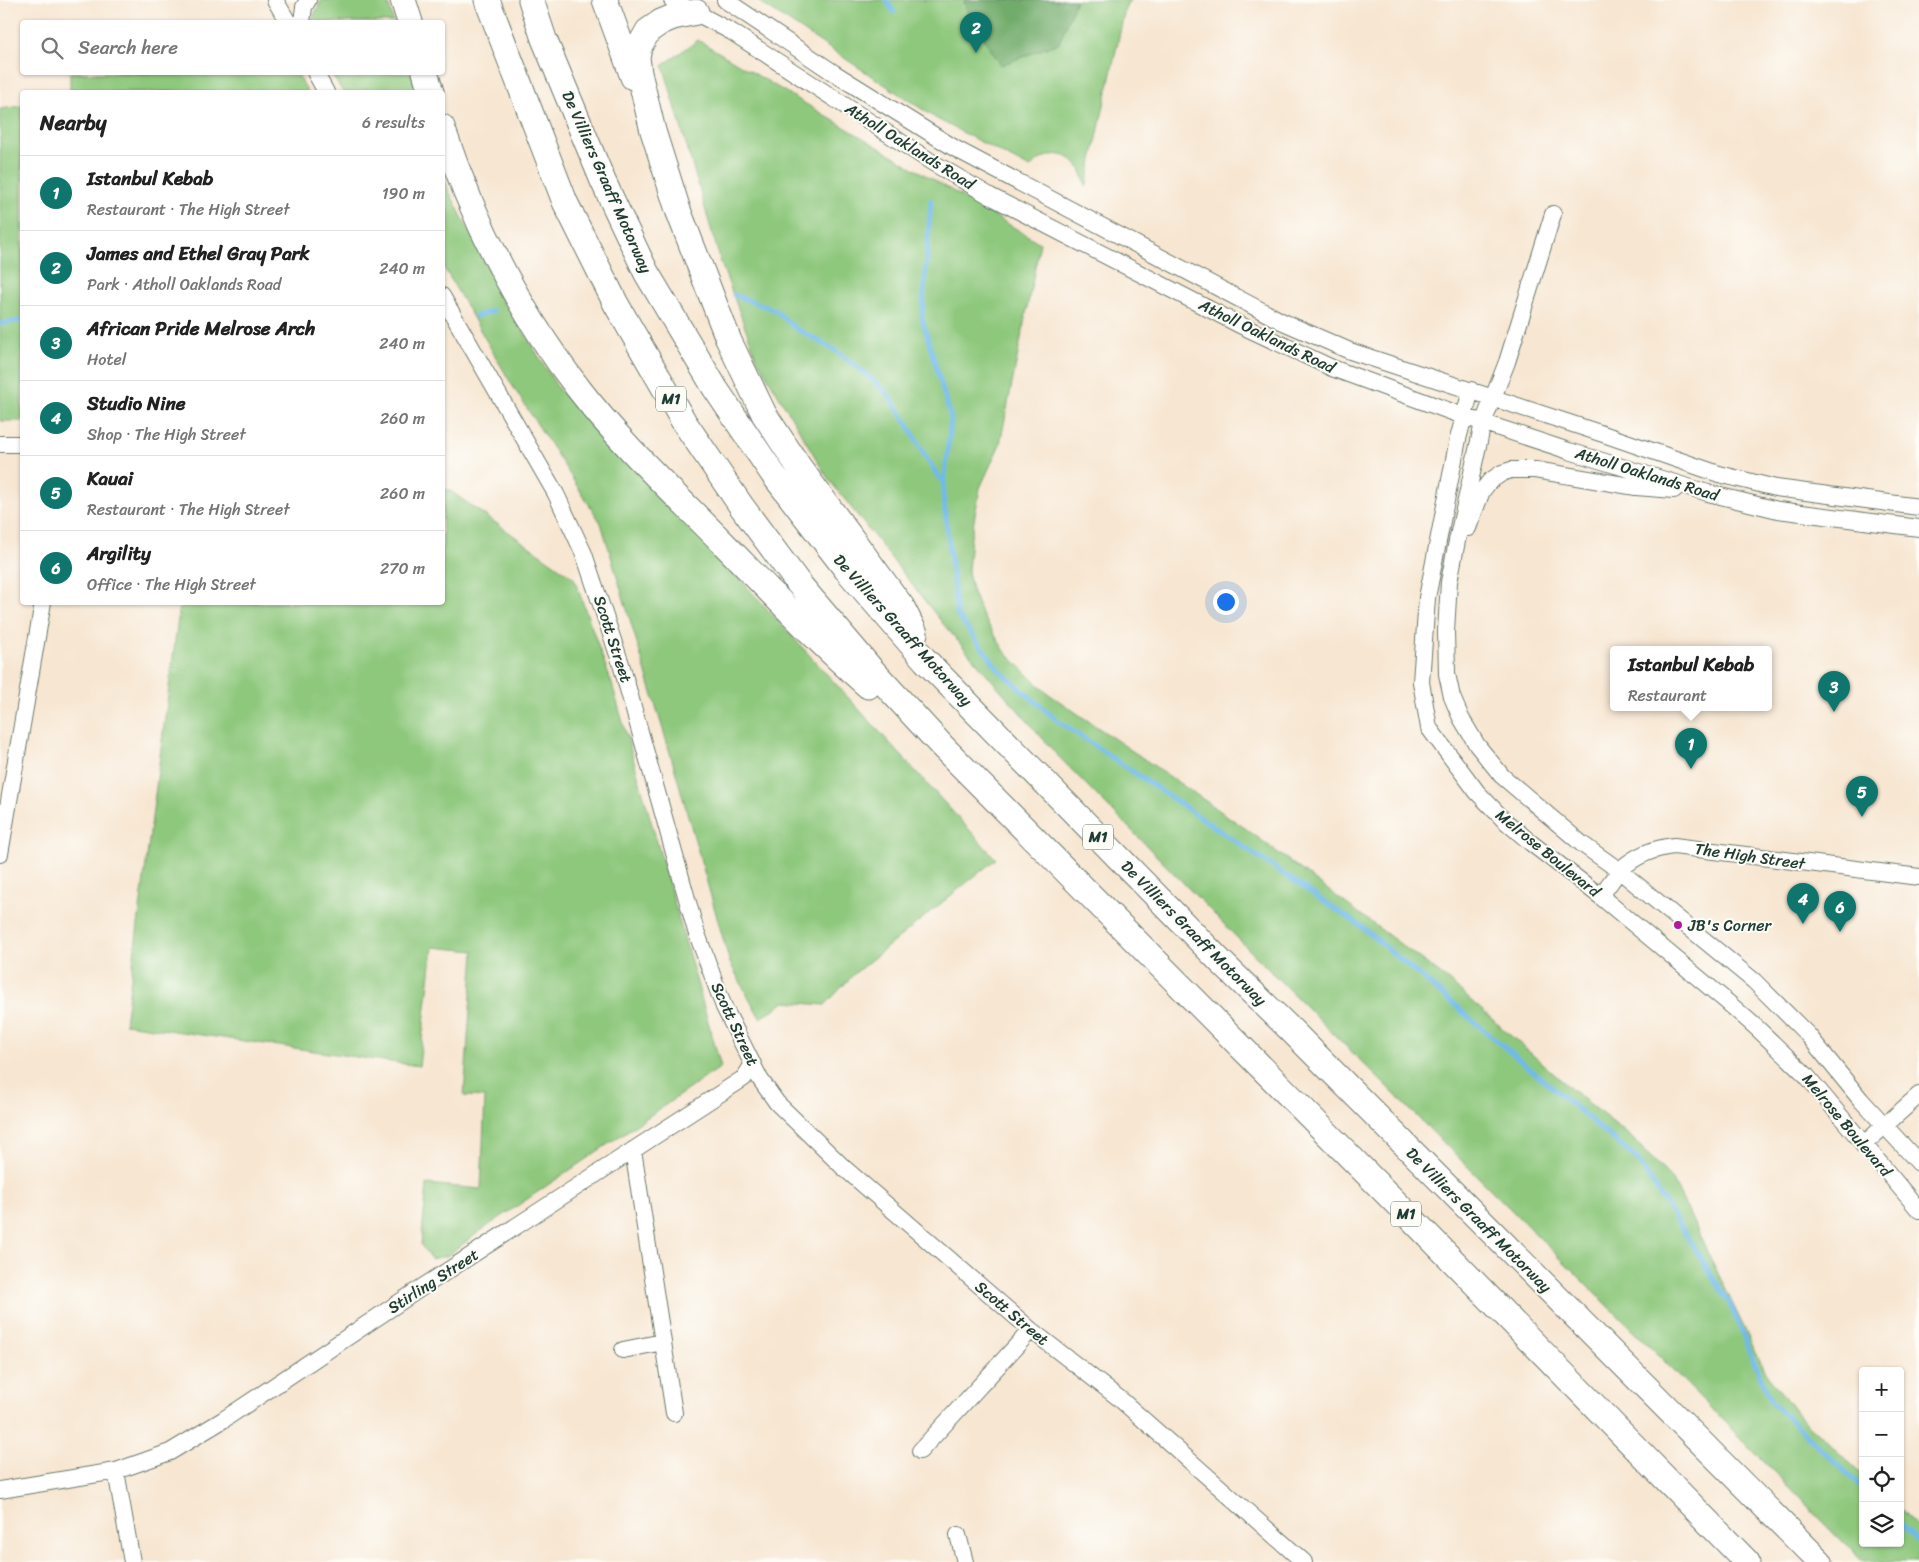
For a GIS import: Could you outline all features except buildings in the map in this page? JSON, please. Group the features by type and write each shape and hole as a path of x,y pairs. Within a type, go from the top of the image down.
{"highway":[{"path":"404,0 409,20"},
{"name":"M1","path":"487,0 565,202 616,304 684,422 742,507 799,584 871,669 942,746 1415,1222 1746,1562"},
{"name":"De Villiers Graaff Motorway","path":"531,0 544,39 603,181 646,272 705,371 773,474 846,569 925,660 1221,962 1820,1562"},
{"path":"605,0 653,130 678,210 706,286 729,341 764,414 799,468 902,607 915,632 925,660"},
{"path":"653,130 639,73 637,57 639,47 648,30 661,22 673,17 696,12"},
{"path":"426,75 430,90"},
{"path":"445,135 470,202 496,257 552,352 578,388 663,484 831,653 876,693 942,746"}],"street":[{"path":"275,0 287,20"},
{"path":"302,20 304,7 308,0"},
{"name":"Atholl Oaklands Road","path":"672,0 740,38 930,161 990,196 1238,324 1332,368 1483,423 1708,493 1778,510 1919,528"},
{"name":"Atholl Oaklands Road","path":"725,0 834,73 956,149 1273,317 1350,351 1719,474 1776,488 1919,507"},
{"path":"318,75 325,90"},
{"name":"Melrose Boulevard","path":"1554,214 1507,362 1483,423 1457,541 1450,582 1446,631 1447,674 1452,697 1469,732 1489,762 1502,776 1582,844 1620,870 1754,981 1808,1034 1861,1100 1919,1163"},
{"name":"Scott Street","path":"445,301 556,494 584,554 621,664 696,931 724,1007 757,1071 777,1103 843,1167 1031,1330 1120,1399 1304,1562"},
{"name":"Melrose Boulevard","path":"1471,390 1463,416 1427,598 1421,682 1429,728 1477,792 1504,820 1600,896 1758,1029 1806,1075 1919,1210"},
{"path":"0,444 20,444"},
{"path":"1450,582 1482,491 1490,481 1502,473 1511,470 1535,470 1636,486 1708,493"},
{"path":"0,854 42,605"},
{"name":"The High Street","path":"1600,896 1620,870 1645,853 1661,847 1685,846 1769,859 1919,877"},
{"name":"Stirling Street","path":"0,1490 116,1471 170,1452 223,1420 633,1150 757,1071"},
{"path":"1863,1144 1919,1094"},
{"path":"633,1150 674,1413"},
{"path":"920,1451 1031,1330"},
{"path":"624,1350 663,1342"},
{"path":"116,1471 132,1562"},
{"path":"958,1536 965,1562"}],"green space":[{"path":"321,0 387,0 393,20 312,20"},
{"path":"756,0 1130,0 1125,9 1086,188 1079,168 1070,158 1052,155 1040,160 1030,168 937,119"},
{"path":"964,0 1076,0 1059,43 1001,65 967,12"},
{"path":"698,40 1040,243 1000,444 980,488 971,537 968,571 972,590 981,613 1006,653 1046,692 1245,828 1443,976 1569,1087 1631,1137 1673,1180 1765,1371 1798,1415 1859,1471 1859,1547 1904,1547 1904,1514 1919,1528 1919,1562 1863,1562 1658,1355 1281,982 1057,755 944,625 827,477 757,359 721,263 663,65"},
{"path":"70,75 298,75 307,90 70,90"},
{"path":"332,75 412,75 416,90 342,90"},
{"path":"20,106 20,421 0,421 0,109"},
{"path":"445,180 498,289 559,390 736,575 996,859 855,973 825,1005 785,1002 760,1018 730,963 673,763 601,523 512,385 445,269"},
{"path":"445,489 449,490 574,578 612,684 721,1067 479,1232 447,1256 431,1259 421,1245 427,1184 481,1189 485,1097 464,1096 474,951 433,947 419,1066 125,1024 180,605 445,605"}],"waterway":[{"path":"886,0 894,12"},
{"path":"931,200 922,318 951,418 943,494 957,615 1000,671 1058,721 1362,927 1637,1159 1729,1302 1772,1403 1859,1484"},
{"path":"734,295 775,310 795,328 833,349 860,369 887,393 944,484"},
{"path":"476,316 493,311"},
{"path":"0,324 20,320"},
{"path":"1904,1528 1919,1541"}],"place":[{"name":"James and Ethel Gray Park","path":"976,53"},
{"name":"African Pride Melrose Arch","path":"1834,712"},
{"name":"Istanbul Kebab","path":"1691,769"},
{"name":"Kauai","path":"1862,817"},
{"name":"Studio Nine","path":"1803,924"},
{"name":"JB's Corner","path":"1678,925"},
{"name":"Argility","path":"1840,932"}]}
